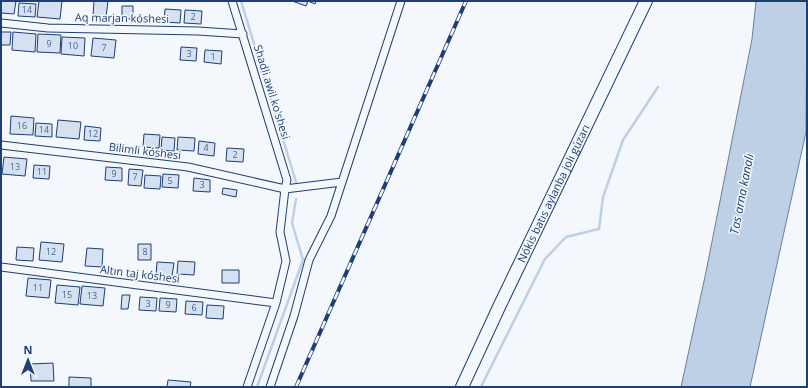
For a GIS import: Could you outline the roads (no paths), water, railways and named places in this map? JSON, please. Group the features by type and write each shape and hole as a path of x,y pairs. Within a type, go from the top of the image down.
{"main road":[{"name":"Nókis batıs aylanba jolı gúzarı","path":"462,387 646,1"}],"street":[{"name":"Shadli awil ko'shesi","path":"232,1 287,180 280,232 286,261 276,302 248,387"},
{"path":"270,387 294,316 309,260 331,216 401,1"},
{"name":"Aq marjan kóshesi","path":"1,23 48,28 198,31 243,34"},
{"name":"Bilimli kóshesi","path":"1,145 188,167 285,189 342,182"},
{"name":"Altın taj kóshesi","path":"1,267 276,302"}],"water":[{"name":"Tas arna kanalı","path":"756,1 807,1 806,132 750,387 681,387 706,272 752,39"}],"waterway":[{"path":"241,1 296,182"},
{"path":"481,387 545,259 566,237 599,229 603,197 623,140 658,87"},
{"path":"257,387 303,260 292,223 296,199"}],"railway":[{"path":"296,387 466,1"}]}
